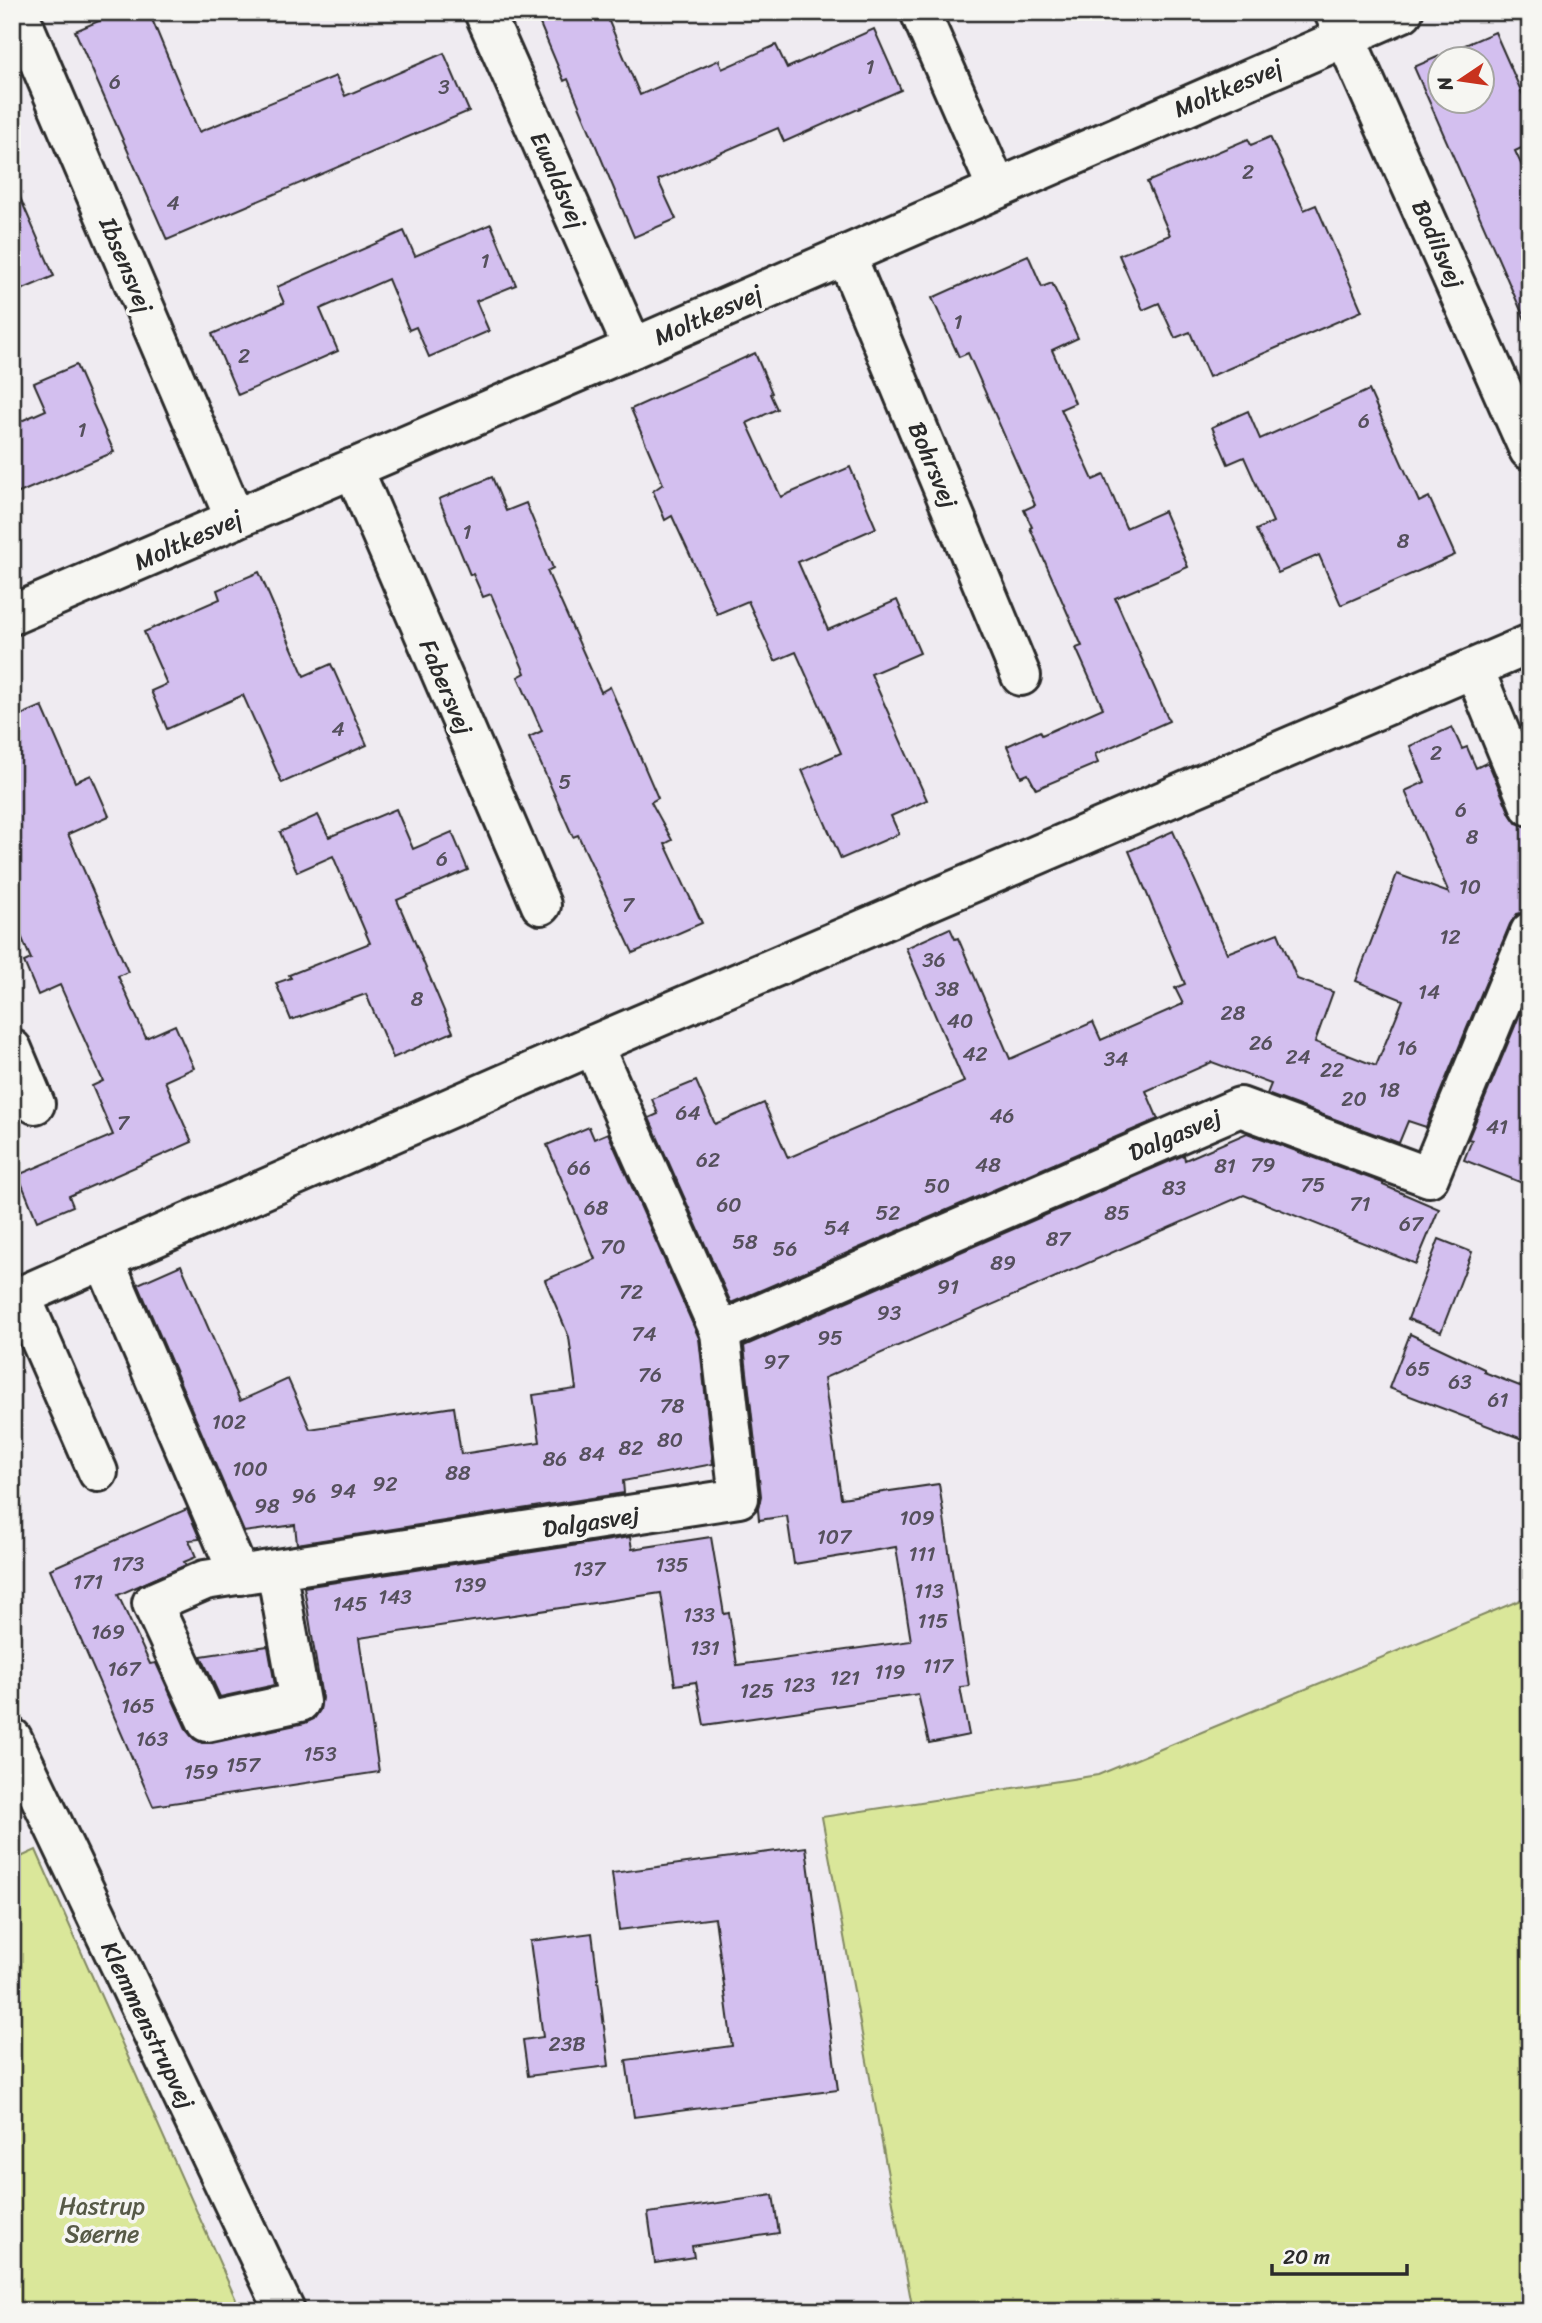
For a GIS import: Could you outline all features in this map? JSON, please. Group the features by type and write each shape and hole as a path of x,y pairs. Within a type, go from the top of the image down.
{"street":[{"name":"Ibsensvej","path":"18,12 234,519"},
{"name":"Ewaldsvej","path":"484,12 633,348"},
{"path":"920,12 997,188"},
{"name":"Moltkesvej","path":"12,615 997,188 1340,25 1403,12"},
{"name":"Bodilsvej","path":"1340,25 1529,450"},
{"name":"Bohrsvej","path":"846,255 1021,676"},
{"name":"Fabersvej","path":"353,468 541,905"},
{"path":"98,1472 17,1299 593,1045 1530,644"},
{"path":"1474,669 1530,806"},
{"name":"Dalgasvej","path":"720,1332 1240,1107 1429,1177 1530,932"},
{"name":"Dalgasvej","path":"276,1569 300,1702 207,1722 152,1603 205,1580 239,1575 276,1569 739,1498 720,1332 593,1045"},
{"path":"12,1049 35,1104"},
{"path":"104,1260 239,1575"},
{"name":"Klemmenstrupvej","path":"12,1738 285,2311"}],"green space":[{"path":"1530,1596 1530,2311 913,2311 822,1817 1098,1775"},
{"name":"Hastrup Søerne","path":"36,1850 241,2311 12,2311 12,1861"}],"building":[{"path":"120,12 149,12 199,132 336,76 345,96 444,53 469,111 167,240 75,31"},
{"path":"535,12 605,12 640,95 719,60 722,69 776,45 787,68 874,29 901,90 784,142 778,128 658,180 676,219 634,237 568,79 564,81"},
{"path":"1495,32 1530,111 1530,144 1515,151 1530,183 1530,331 1436,116 1496,116 1496,46 1463,46"},
{"path":"1426,62 1426,94 1414,67"},
{"path":"1270,137 1304,210 1316,205 1362,311 1209,377 1190,332 1175,338 1159,303 1143,310 1119,255 1170,235 1147,182 1248,139 1251,145"},
{"path":"12,179 54,276 12,294"},
{"path":"491,224 516,285 476,301 489,331 429,357 416,327 409,330 388,279 320,309 338,351 238,395 212,334 284,303 277,287 404,231 415,256"},
{"path":"1028,255 1042,287 1052,283 1078,338 1052,350 1075,403 1061,409 1093,480 1104,475 1126,528 1164,511 1188,567 1115,598 1169,721 1095,754 1098,763 1036,789 1028,774 1021,777 1007,746 1040,731 1042,735 1103,708 1076,648 1082,646 1030,528 1032,527 1024,510 1035,505 968,353 959,357 932,298"},
{"path":"755,353 777,409 747,423 781,497 850,467 876,528 798,562 828,630 897,600 920,653 871,674 927,800 891,816 899,834 841,859 802,770 841,753 796,652 775,661 748,601 717,614 672,516 665,520 653,491 663,484 631,409"},
{"path":"76,365 114,452 12,496 12,425 46,410 34,383"},
{"path":"1369,390 1419,502 1429,497 1455,555 1341,605 1319,555 1278,573 1256,530 1273,522 1244,457 1228,464 1212,427 1248,411 1260,439"},
{"path":"492,477 506,511 526,503 553,568 547,571 601,692 610,687 658,798 651,802 672,840 665,844 702,923 633,953 578,835 573,837 529,737 542,731 518,677 525,673 491,594 483,597 473,574 470,575 439,499"},
{"path":"259,572 304,676 331,664 367,745 282,783 243,695 167,729 151,691 167,684 144,632 220,599 217,590"},
{"path":"42,706 75,782 91,775 109,816 68,834 128,972 118,976 146,1038 175,1025 194,1068 165,1081 192,1142 69,1196 73,1206 37,1221 18,1175 113,1135 92,1086 103,1081 60,985 38,995 24,962 31,959 12,915 12,719"},
{"path":"1452,727 1462,749 1467,747 1476,768 1488,762 1516,823 1530,827 1530,911 1517,914 1510,924 1426,1127 1408,1121 1399,1143 1267,1094 1271,1084 1212,1062 1146,1091 1158,1119 731,1303 649,1118 658,1114 652,1099 696,1081 715,1124 764,1103 788,1158 964,1082 906,948 950,928 955,939 958,938 1010,1059 1093,1022 1101,1040 1183,1004 1175,988 1185,984 1129,851 1173,831 1227,953 1278,933 1297,979 1333,992 1315,1042 1376,1066 1403,1000 1356,981 1397,874 1449,893 1405,791 1425,782 1410,746"},
{"path":"396,809 413,849 452,832 468,870 397,900 453,1032 393,1058 366,994 291,1020 276,983 291,978 289,975 370,943 333,856 297,872 280,832 318,815 329,837"},
{"path":"1530,990 1530,1186 1464,1160 1472,1140 1468,1139"},
{"path":"589,1127 594,1139 608,1133 699,1338 713,1464 623,1481 624,1493 297,1544 295,1525 244,1532 138,1284 181,1265 240,1401 288,1379 310,1429 454,1407 461,1454 540,1442 533,1395 576,1389 569,1337 545,1280 595,1259 547,1145"},
{"path":"1247,1133 1383,1183 1439,1209 1416,1264 1244,1195 824,1378 841,1498 939,1484 969,1686 960,1687 969,1735 929,1743 918,1694 704,1725 696,1682 675,1685 661,1593 359,1638 379,1772 153,1806 50,1569 187,1509 200,1539 189,1540 196,1557 184,1562 186,1565 118,1595 150,1664 156,1663 187,1731 202,1743 305,1723 314,1719 320,1710 322,1698 304,1587 630,1537 632,1549 711,1537 724,1614 729,1613 737,1665 911,1641 896,1547 794,1564 787,1516 759,1520 761,1496 744,1346 1184,1155 1185,1160"},
{"path":"1439,1239 1472,1252 1441,1332 1408,1319"},
{"path":"1410,1334 1484,1369 1484,1372 1530,1390 1530,1442 1389,1388"},
{"path":"268,1646 275,1685 220,1697 201,1656"},
{"path":"806,1847 838,2090 634,2117 626,2060 732,2046 715,1918 619,1930 612,1873"},
{"path":"592,1933 609,2066 528,2076 523,2040 543,2037 530,1941"},
{"path":"773,2195 779,2233 692,2246 694,2257 655,2263 648,2213"}]}
